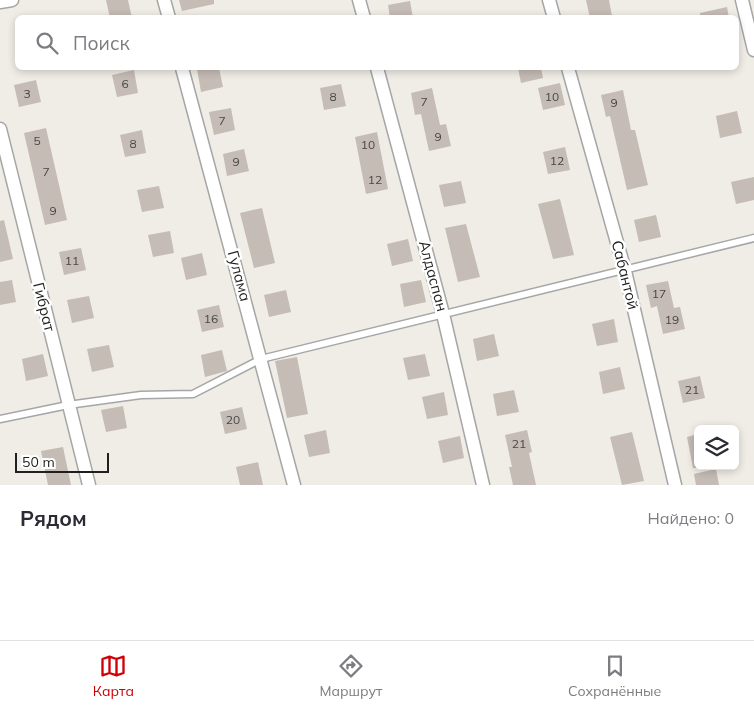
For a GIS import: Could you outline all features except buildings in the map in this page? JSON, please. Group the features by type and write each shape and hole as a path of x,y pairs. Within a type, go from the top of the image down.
{"street":[{"path":"0,2 12,0"},
{"path":"164,0 168,15"},
{"path":"359,0 363,15"},
{"path":"549,0 553,15"},
{"path":"742,0 754,50"},
{"name":"Гулама","path":"183,70 262,359 294,485"},
{"name":"Алдаспан","path":"378,70 443,314 483,485"},
{"name":"Сабантой","path":"569,70 625,271 676,485"},
{"name":"Гибрат","path":"0,129 89,485"}],"lane":[{"path":"0,419 68,405 140,395 193,394 262,359 754,238"}]}
